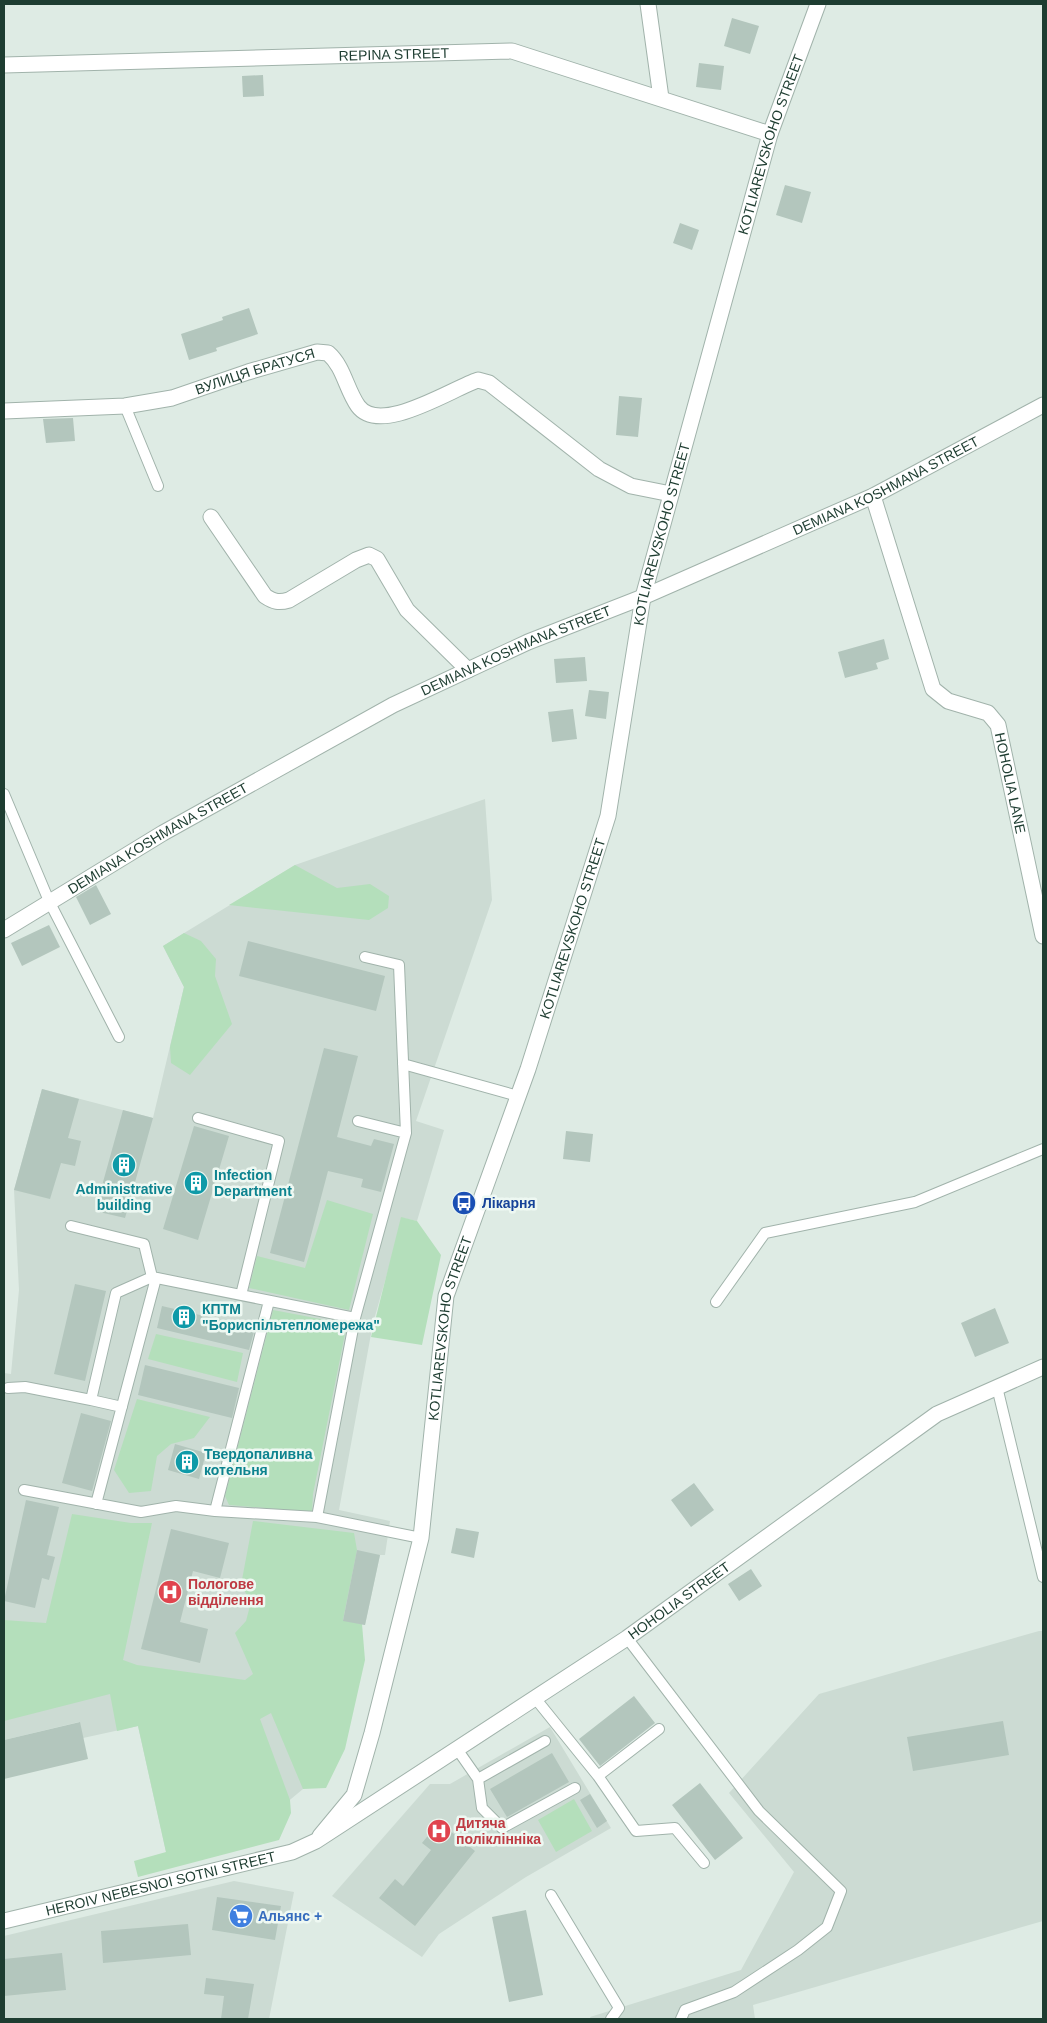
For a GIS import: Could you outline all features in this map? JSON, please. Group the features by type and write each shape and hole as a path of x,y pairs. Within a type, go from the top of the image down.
{"street":[{"path":"648,4 661,98"},
{"name":"KOTLIAREVSKOHO STREET","path":"316,1841 354,1795 372,1733 421,1538 446,1296 518,1096 608,816 643,597 770,134 818,4"},
{"name":"REPINA STREET","path":"4,65 512,51 770,134"},
{"name":"ВУЛИЦЯ БРАТУСЯ","path":"4,411 126,406 172,398 282,362 317,352 328,353 336,360 359,407 372,415 400,414 478,380 489,383 599,469 631,486 671,494"},
{"name":"DEMIANA KOSHMANA STREET","path":"4,930 163,833 384,710 528,642 643,597 873,496 1043,404"},
{"name":"HOHOLIA LANE","path":"873,496 933,689 948,701 988,713 998,725 1041,915 1043,936"},
{"path":"211,517 265,596 274,602 290,600 356,560 369,555 377,560 407,610 468,670"},
{"name":"HOHOLIA STREET","path":"316,1841 627,1638 937,1414 1043,1367"},
{"name":"HEROIV NEBESNOI SOTNI STREET","path":"4,1920 292,1852 316,1841"}],"lane":[{"path":"126,406 158,486"},
{"path":"4,794 49,901 119,1037"},
{"path":"317,1517 355,1318 406,1133 399,965 365,957"},
{"path":"403,1064 518,1096"},
{"path":"198,1118 279,1141 241,1295"},
{"path":"358,1121 406,1133"},
{"path":"716,1302 765,1233 915,1202 1043,1149"},
{"path":"71,1226 144,1244 154,1278 96,1504"},
{"path":"91,1400 116,1293 154,1278 355,1318"},
{"path":"215,1511 269,1302"},
{"path":"8,1388 25,1387 122,1407"},
{"path":"997,1387 1043,1577"},
{"path":"24,1490 141,1512 176,1506 215,1511 317,1517 421,1538"},
{"path":"627,1638 759,1811 841,1892 827,1927 798,1950 734,1992 685,2010 681,2019"},
{"path":"535,1698 598,1776 636,1830 675,1828 704,1863"},
{"path":"598,1776 659,1729"},
{"path":"478,1779 545,1741"},
{"path":"457,1749 478,1779 482,1808 502,1828 575,1788"},
{"path":"551,1895 619,2008 612,2019"}],"shaded area":[{"path":"485,799 492,900 416,1121 444,1130 417,1221 403,1218 373,1323 339,1510 390,1521 385,1555 380,1555 365,1625 343,1621 303,1789 250,1833 166,1852 138,1726 83,1738 79,1722 4,1740 4,1373 11,1374 19,1290 14,1190 42,1089 153,1118 184,987 163,946 295,865"},
{"path":"1043,1631 1043,1921 753,2005 755,2019 591,2019 590,2017 741,1970 794,1872 729,1793 819,1694"},
{"path":"550,1727 611,1828 526,1877 439,1934 422,1957 332,1896 430,1784 450,1784"},
{"path":"234,1881 294,1892 269,2019 4,2019 4,1936"}],"green space":[{"path":"295,865 337,888 370,884 389,896 388,908 369,920 229,905"},
{"path":"184,933 201,941 216,959 215,976 232,1024 190,1075 171,1063 170,1047 184,987 163,946"},
{"path":"327,1200 373,1214 349,1310 249,1288 257,1256 305,1268"},
{"path":"401,1217 417,1221 441,1255 422,1345 371,1337"},
{"path":"273,1310 347,1324 313,1494 312,1512 229,1505 225,1496"},
{"path":"156,1334 243,1353 237,1382 148,1359"},
{"path":"137,1399 210,1417 194,1438 171,1444 157,1456 151,1491 129,1493 114,1470"},
{"path":"72,1514 131,1523 152,1523 123,1660 137,1665 245,1680 253,1674 235,1633 246,1621 251,1602 241,1585 253,1521 354,1533 357,1550 343,1620 362,1624 365,1660 345,1749 326,1788 303,1789 271,1713 260,1719 290,1800 291,1813 279,1840 138,1877 134,1861 166,1852 138,1726 117,1731 110,1694 4,1721 4,1620 46,1623"},
{"path":"574,1799 592,1831 556,1852 538,1820"}],"building":[{"path":"732,18 759,26 750,54 724,46"},
{"path":"699,63 724,66 721,90 696,87"},
{"path":"263,75 264,96 243,97 242,76"},
{"path":"785,185 811,192 802,223 776,215"},
{"path":"680,223 699,230 692,250 673,243"},
{"path":"249,308 258,334 216,348 217,351 189,360 181,334 223,320 222,317"},
{"path":"619,396 642,398 638,437 616,435"},
{"path":"73,418 75,441 46,443 43,419"},
{"path":"884,639 889,659 876,663 878,669 845,678 838,652"},
{"path":"585,657 587,681 556,683 554,659"},
{"path":"589,690 609,692 606,719 585,716"},
{"path":"573,709 577,739 552,742 548,712"},
{"path":"96,885 111,914 90,925 76,897"},
{"path":"49,925 60,947 22,966 11,943"},
{"path":"248,941 385,976 376,1011 239,976"},
{"path":"324,1048 358,1056 337,1137 371,1146 374,1139 394,1144 381,1192 361,1187 363,1179 328,1171 304,1262 270,1253"},
{"path":"42,1089 79,1099 68,1138 81,1141 75,1166 61,1163 50,1199 14,1190"},
{"name":"Administrative building","path":"123,1110 153,1118 125,1218 95,1211"},
{"name":"Infection Department","path":"194,1126 229,1136 198,1240 163,1229"},
{"path":"566,1131 593,1134 590,1162 563,1159"},
{"path":"75,1284 106,1291 85,1381 54,1374"},
{"name":"КПТМ \"Бориспільтепломережа\"","path":"162,1306 255,1328 249,1350 157,1328"},
{"path":"995,1308 1009,1343 975,1357 961,1323"},
{"path":"145,1365 239,1388 232,1418 138,1395"},
{"path":"81,1413 111,1421 92,1491 62,1483"},
{"name":"Твердопаливна котельня","path":"175,1444 206,1453 199,1479 168,1470"},
{"path":"694,1483 714,1510 691,1527 671,1500"},
{"path":"26,1500 59,1507 47,1555 55,1557 49,1580 42,1578 35,1608 4,1601"},
{"path":"456,1528 479,1532 474,1558 451,1553"},
{"path":"171,1529 229,1543 220,1578 193,1571 180,1622 208,1629 200,1663 141,1649"},
{"path":"357,1550 380,1555 365,1625 343,1621"},
{"path":"751,1569 762,1586 739,1601 728,1584"},
{"path":"634,1696 655,1723 600,1766 579,1739"},
{"path":"1003,1721 1009,1755 913,1771 907,1737"},
{"path":"80,1722 88,1759 4,1779 4,1740"},
{"path":"552,1753 569,1782 507,1817 490,1789"},
{"path":"700,1783 743,1838 715,1860 672,1805"},
{"path":"590,1794 607,1821 597,1828 580,1800"},
{"name":"Дитяча поліклінніка","path":"439,1822 475,1851 415,1926 379,1898 395,1879 403,1886 431,1850 422,1843"},
{"path":"217,1897 281,1906 275,1940 212,1930"},
{"path":"526,1910 543,1995 509,2002 492,1917"},
{"path":"188,1924 191,1955 103,1963 101,1931"},
{"path":"62,1953 66,1990 4,1996 4,1959"},
{"path":"206,1978 254,1984 248,2019 221,2019 224,1996 204,1994"}],"place":[{"name":"Administrative building","path":"124,1165"},
{"name":"Infection Department","path":"196,1183"},
{"name":"Лікарня","path":"464,1203"},
{"name":"КПТМ \"Бориспільтепломережа\"","path":"184,1317"},
{"name":"Твердопаливна котельня","path":"187,1462"},
{"name":"Пологове відділення","path":"170,1592"},
{"name":"Дитяча поліклінніка","path":"439,1831"},
{"name":"Альянс +","path":"241,1916"}]}
